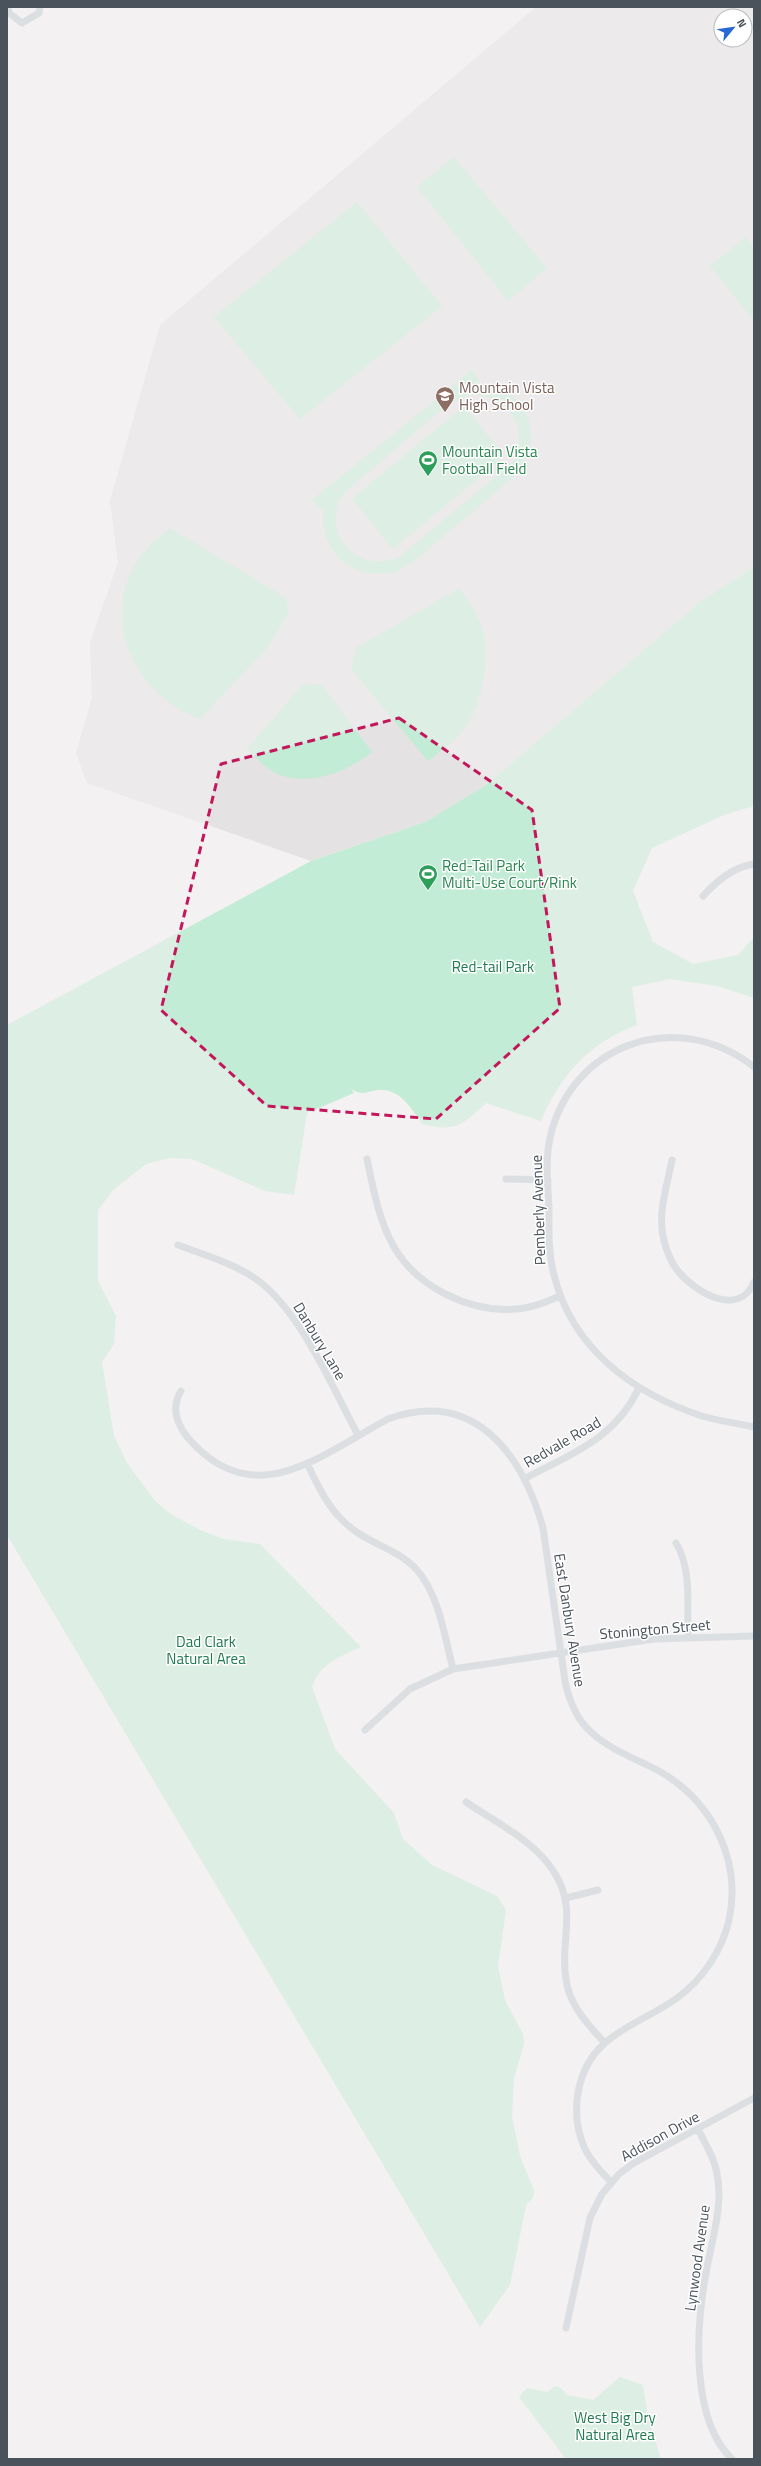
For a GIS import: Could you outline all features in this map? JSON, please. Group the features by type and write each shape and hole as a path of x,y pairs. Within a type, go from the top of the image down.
{"street":[{"path":"8,7 9,13 22,23 39,13 40,7"},
{"path":"704,896 716,883 733,871 754,864"},
{"name":"Pemberly Avenue","path":"754,1067 732,1052 707,1042 684,1037 656,1038 628,1045 607,1055 581,1076 560,1108 550,1138 548,1180 549,1250 560,1296 577,1331 592,1350 614,1371 639,1388 702,1416 754,1427"},
{"path":"367,1159 384,1225 394,1246 407,1265 425,1281 458,1300 484,1307 516,1309 535,1306 560,1296"},
{"path":"672,1160 662,1212 662,1227 668,1254 677,1270 699,1289 721,1300 732,1301 743,1298 750,1290 754,1282"},
{"path":"506,1180 548,1180"},
{"name":"Danbury Lane","path":"178,1245 249,1275 280,1300 300,1328 358,1435"},
{"name":"Redvale Road","path":"524,1479 608,1433 620,1421 639,1388"},
{"name":"East Danbury Avenue","path":"181,1391 175,1406 177,1420 183,1431 196,1446 214,1462 236,1472 264,1476 285,1473 402,1414 429,1411 451,1413 477,1423 492,1434 505,1448 524,1479 536,1505 543,1528 569,1698 584,1724 605,1743 672,1779 695,1798 721,1836 728,1856 732,1879 732,1901 726,1929 716,1954 702,1973 676,1999 605,2042 592,2057 584,2072 579,2087 577,2114 585,2149 600,2171 611,2182"},
{"path":"306,1463 328,1505 341,1520 359,1533 404,1558 422,1578 434,1602 453,1669"},
{"path":"676,1542 685,1565 687,1577 688,1637"},
{"name":"Stonington Street","path":"365,1730 410,1689 453,1669 654,1639 754,1636"},
{"path":"466,1802 541,1856 554,1871 566,1898 568,1922 564,1959 567,1986 579,2012 605,2042"},
{"path":"566,1898 598,1890"},
{"name":"Addison Drive","path":"566,2328 590,2218 597,2202 611,2182 634,2164 754,2098"},
{"name":"Lynwood Avenue","path":"698,2130 714,2161 719,2187 718,2210 704,2280 701,2318 700,2366 706,2416 715,2438 732,2459"}],"highlighted area":[{"path":"399,718 532,810 560,1008 436,1119 267,1106 161,1010 221,764"}],"shaded area":[{"name":"Mountain Vista High School","path":"536,7 754,7 754,567 700,602 486,785 425,822 311,861 87,783 76,753 92,698 90,643 118,562 110,501 160,325"}],"green space":[{"path":"454,157 547,268 508,301 417,187"},
{"path":"357,202 442,306 300,419 214,317"},
{"path":"746,237 754,247 754,321 710,266"},
{"path":"472,370 479,380 476,383 494,386 509,394 520,405 528,419 531,434 530,450 523,465 511,479 418,558 395,572 381,574 366,573 353,568 341,560 332,549 326,536 323,522 324,507 320,510 312,500","holes":["469,395 483,396 494,399 504,406 512,415 517,425 519,437 518,449 513,462 399,557 384,561 369,560 356,555 346,546 339,535 336,522 337,507 344,493 448,404"]},
{"name":"Mountain Vista Football Field","path":"464,406 505,456 393,549 352,499"},
{"path":"170,528 286,598 289,612 268,647 200,719 176,707 156,692 140,672 129,650 123,626 123,601 129,577 143,553"},
{"name":"Dad Clark Natural Area","path":"754,567 754,806 724,815 652,848 633,891 653,942 693,964 738,955 754,937 754,998 717,986 670,979 632,987 637,1025 620,1032 605,1041 578,1062 558,1089 541,1121 486,1103 458,1125 451,1127 433,1127 422,1124 404,1100 392,1092 377,1090 361,1093 351,1089 354,1093 307,1113 294,1195 265,1191 192,1159 170,1158 146,1164 113,1190 98,1210 98,1281 116,1316 114,1344 102,1362 114,1436 127,1463 155,1501 172,1515 202,1531 224,1539 260,1544 361,1647 325,1667 315,1679 312,1687 335,1749 394,1813 403,1839 432,1865 497,1896 506,1910 498,1966 505,2000 523,2034 524,2044 514,2078 512,2116 520,2156 534,2191 533,2198 526,2205 510,2285 480,2327 7,1535 7,1025 311,861 425,822 486,785 700,602"},
{"path":"460,588 476,614 483,631 486,653 481,691 473,714 468,723 455,739 428,761 351,669 356,648"},
{"path":"321,684 372,752 353,765 319,777 307,779 295,778 283,776 273,772 247,749 302,685"},
{"name":"West Big Dry Natural Area","path":"620,2377 643,2385 648,2418 661,2459 566,2459 519,2397 527,2388 547,2392 555,2386 561,2388 567,2395 593,2400"}],"place":[{"name":"Mountain Vista High School","path":"445,413"},
{"name":"Mountain Vista Football Field","path":"428,477"},
{"name":"Red-Tail Park Multi-Use Court/Rink","path":"428,891"}],"park label":[{"name":"Red-tail Park","path":"493,966"}]}
